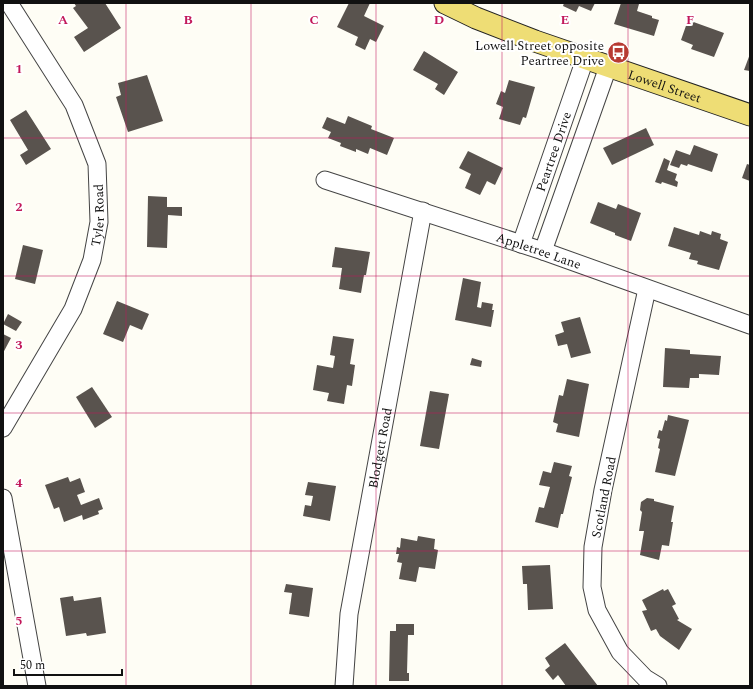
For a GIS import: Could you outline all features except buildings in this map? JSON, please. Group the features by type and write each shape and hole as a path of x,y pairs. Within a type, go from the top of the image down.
{"main road":[{"name":"Lowell Street","path":"446,3 490,24 585,59 750,115"}],"street":[{"name":"Tyler Road","path":"3,428 73,309 92,260 99,222 97,164 74,104 9,3"},
{"name":"Peartree Drive","path":"521,244 585,59"},
{"name":"Peartree Drive","path":"543,251 608,67"},
{"name":"Appletree Lane","path":"325,180 543,251 750,325"},
{"name":"Blodgett Road","path":"344,686 349,614 423,211"},
{"name":"Scotland Road","path":"647,289 603,490 593,547 592,587 597,610 620,652 645,678 658,686"},
{"path":"3,498 36,686"}],"place":[{"name":"Lowell Street opposite Peartree Drive","path":"619,52"}]}
